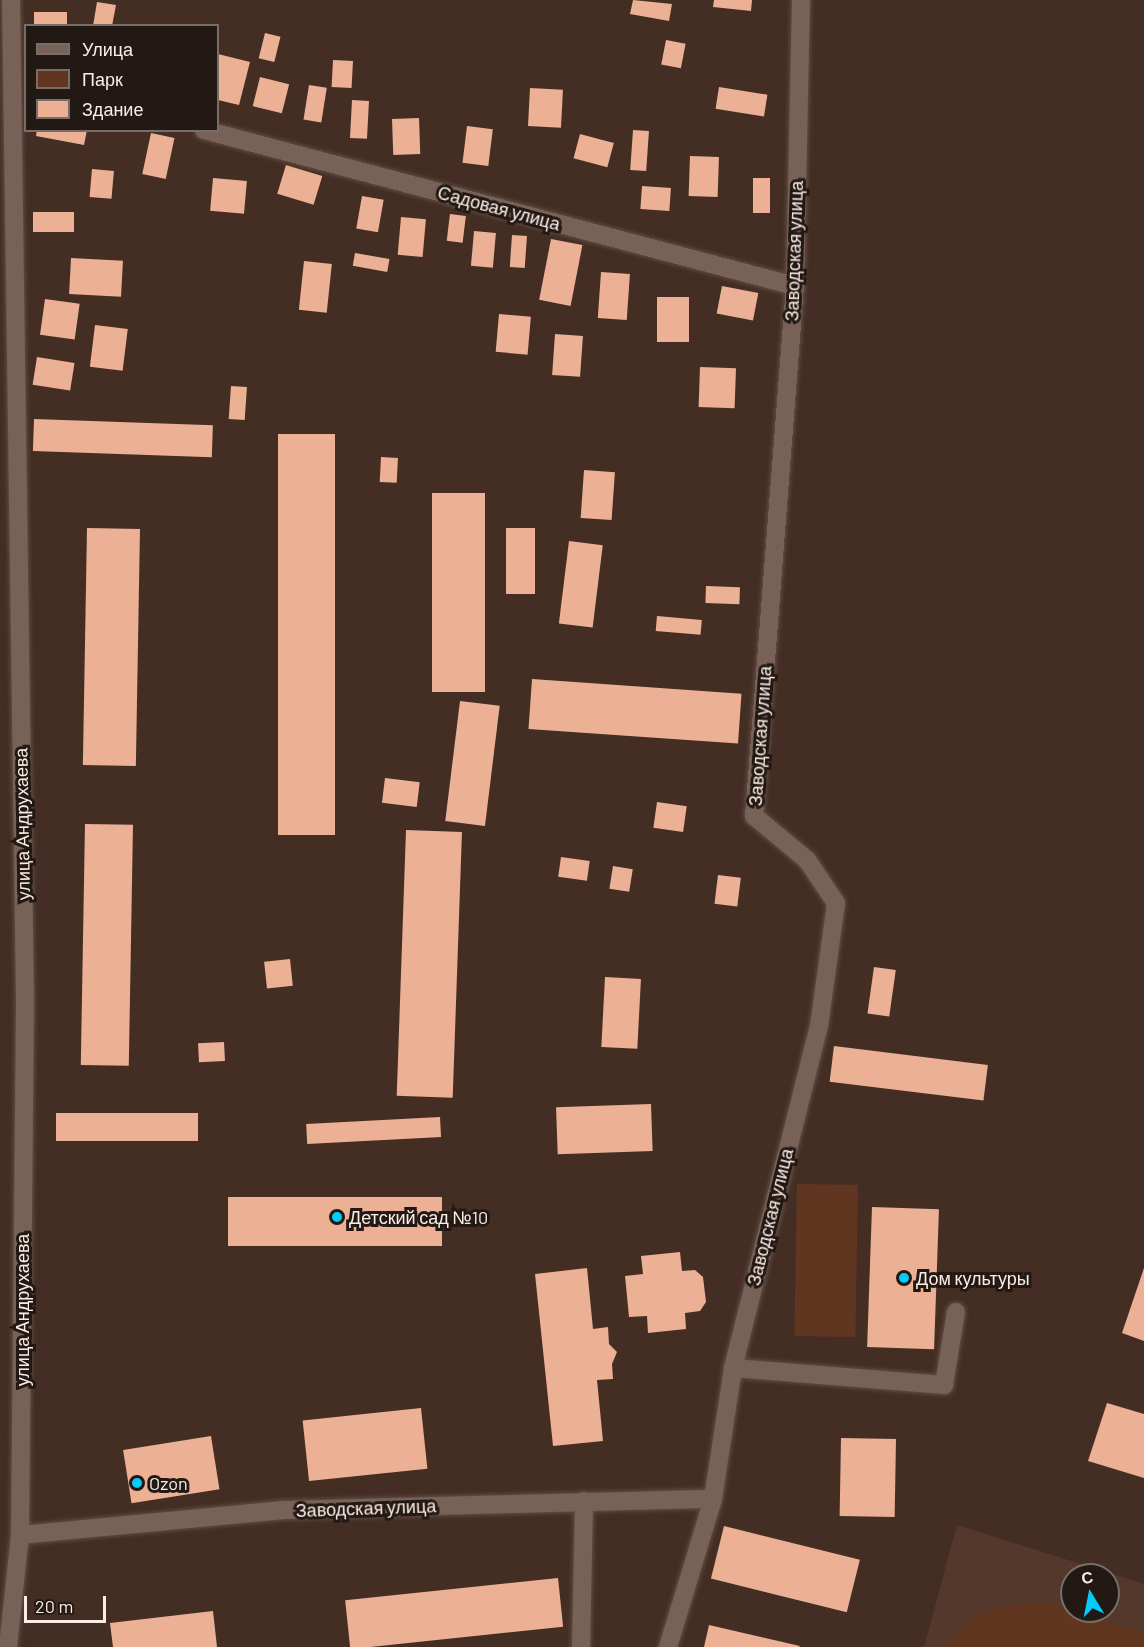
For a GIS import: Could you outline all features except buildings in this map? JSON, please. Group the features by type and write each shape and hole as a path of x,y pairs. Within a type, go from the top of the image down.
{"street":[{"name":"улица Андрухаева","path":"8,1647 20,1535 25,1000 18,82 6,50 11,0"},
{"name":"Заводская улица","path":"668,1647 713,1499 734,1368 819,1026 836,903 807,860 754,816 795,286 801,0"},
{"name":"Садовая улица","path":"212,132 795,286"},
{"path":"734,1368 944,1384 956,1312"},
{"name":"Заводская улица","path":"20,1535 284,1510 713,1499"},
{"path":"581,1647 584,1501"}],"shaded area":[{"path":"957,1525 1077,1563 1060,1563 1060,1623 1120,1623 1120,1576 1144,1584 1144,1647 924,1647"}],"green space":[{"path":"797,1184 858,1185 855,1337 794,1336"},
{"path":"1045,1602 1060,1607 1060,1623 1112,1623 1144,1633 1144,1647 944,1647 973,1618 999,1607"}],"place":[{"name":"Детский сад №10","path":"337,1217"},
{"name":"Дом культуры","path":"904,1278"},
{"name":"Ozon","path":"137,1483"}]}
